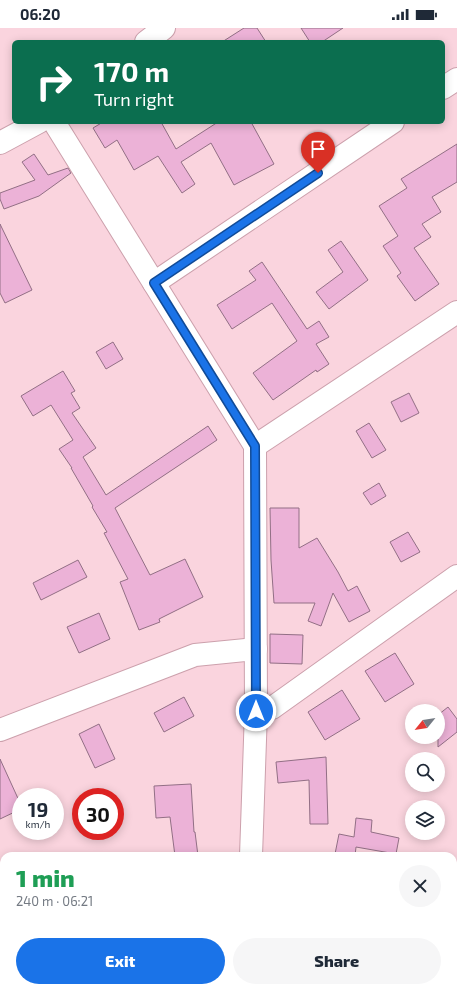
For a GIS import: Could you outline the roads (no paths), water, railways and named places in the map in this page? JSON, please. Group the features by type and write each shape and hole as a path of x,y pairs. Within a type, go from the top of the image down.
{"street":[{"path":"149,40 164,28"},
{"path":"445,87 457,79"},
{"path":"0,143 35,124"},
{"path":"55,124 255,446 256,711 250,852"},
{"path":"154,283 390,124"},
{"path":"255,446 457,312"},
{"path":"256,711 272,708 457,576"},
{"path":"0,730 195,655 256,649"}]}
